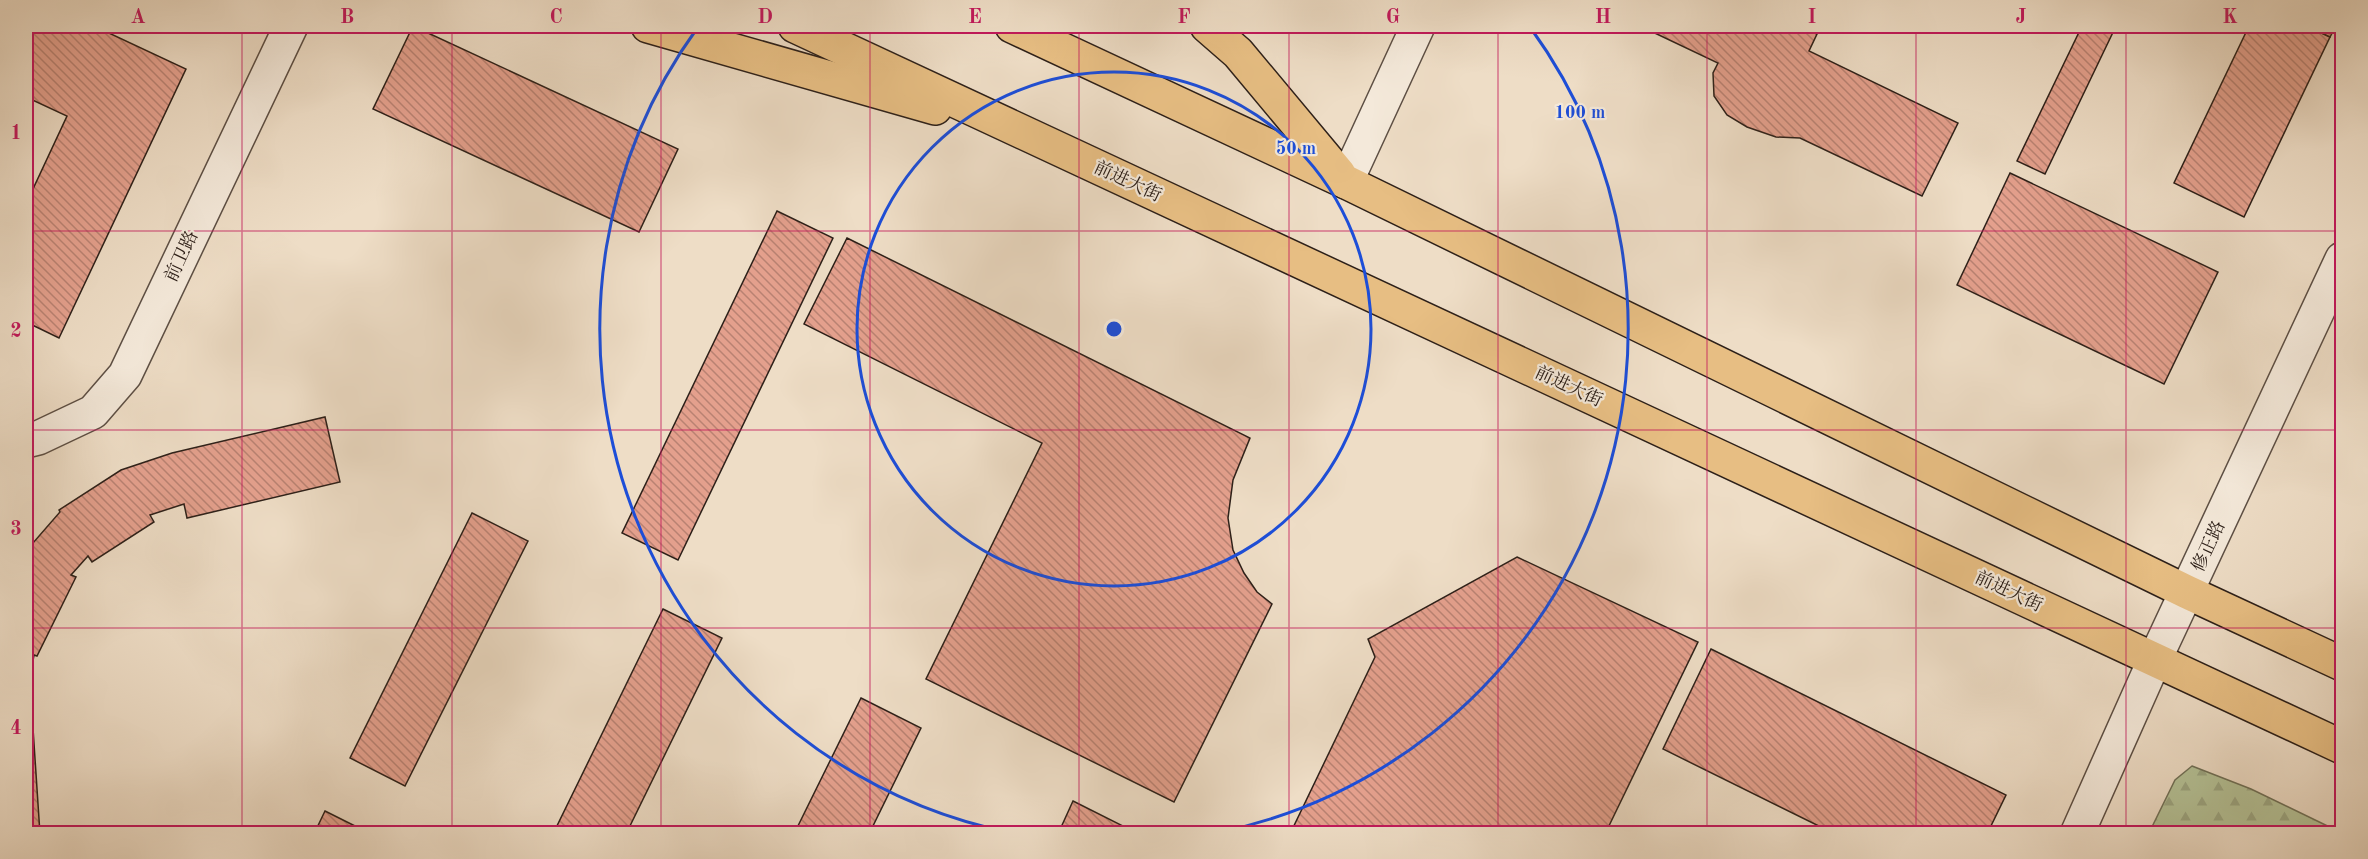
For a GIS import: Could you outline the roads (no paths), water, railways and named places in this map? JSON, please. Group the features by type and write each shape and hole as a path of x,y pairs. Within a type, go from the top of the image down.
{"main road":[{"path":"648,26 1027,134"},
{"name":"前进大街","path":"795,26 2343,747"},
{"path":"1012,26 1346,182 2187,592 2343,664"},
{"path":"1207,26 1238,53 1346,182"}],"street":[{"name":"前卫路","path":"26,441 38,438 93,412 125,375 291,26"},
{"path":"1346,182 1418,26"},
{"name":"修正路","path":"2077,834 2155,659 2343,259"}]}
